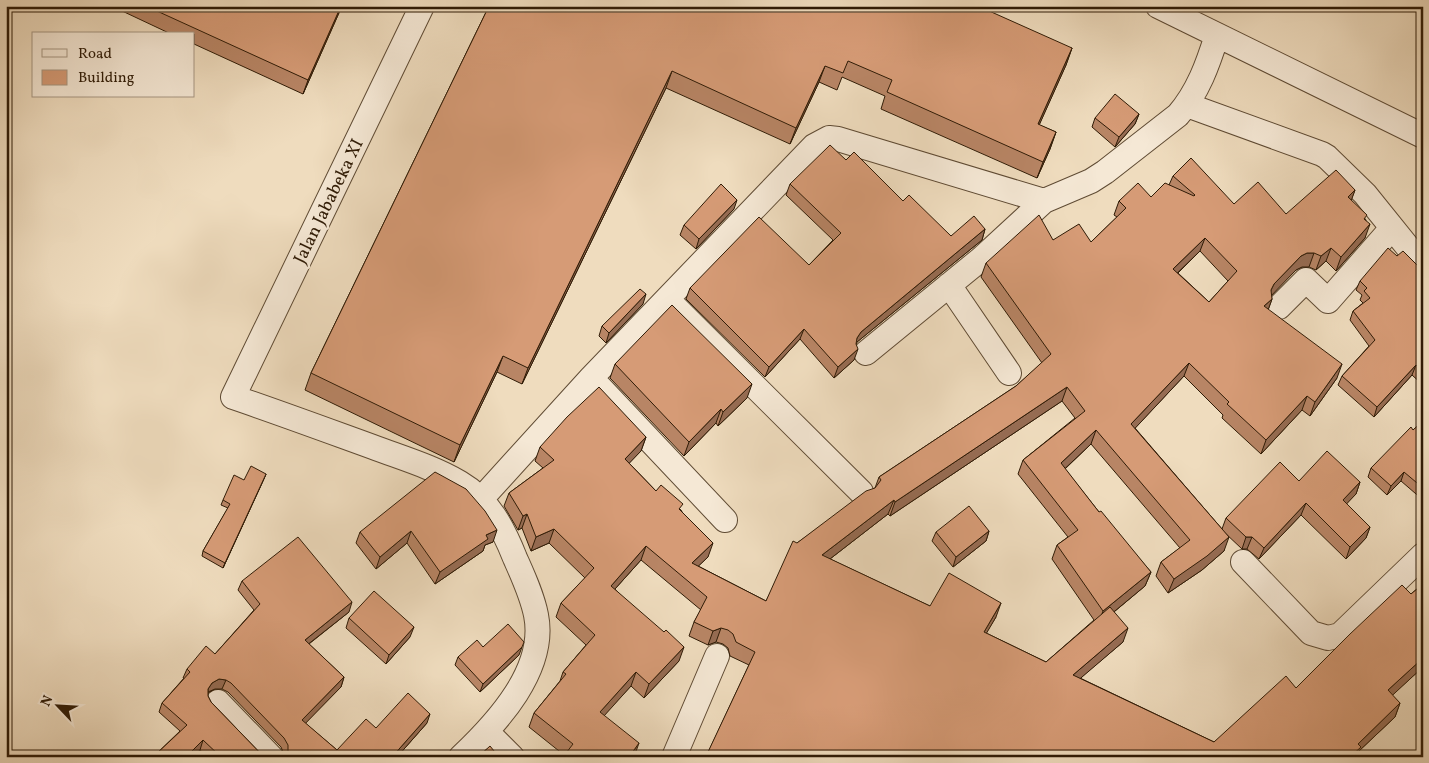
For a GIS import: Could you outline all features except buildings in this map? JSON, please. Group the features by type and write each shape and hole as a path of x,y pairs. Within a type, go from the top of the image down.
{"street":[{"name":"Jalan Jababeka XI","path":"422,6 233,397 429,467 461,483 482,498"},
{"path":"1158,6 1423,136"},
{"path":"866,353 980,259 1044,201 1092,181 1171,122 1187,105 1209,61 1217,35"},
{"path":"1187,105 1322,154 1365,194 1423,266"},
{"path":"461,757 488,732 519,690 531,664 537,636 536,616 530,593 505,533 482,498 591,378 814,146 829,138 852,143 1044,201"},
{"path":"1279,307 1306,280 1328,301 1392,228"},
{"path":"949,285 1008,373"},
{"path":"667,299 861,492"},
{"path":"591,378 725,520"},
{"path":"1242,562 1311,633 1328,638 1340,635 1423,555"},
{"path":"674,757 717,656"},
{"path":"218,702 271,757"},
{"path":"488,732 512,757"}]}
